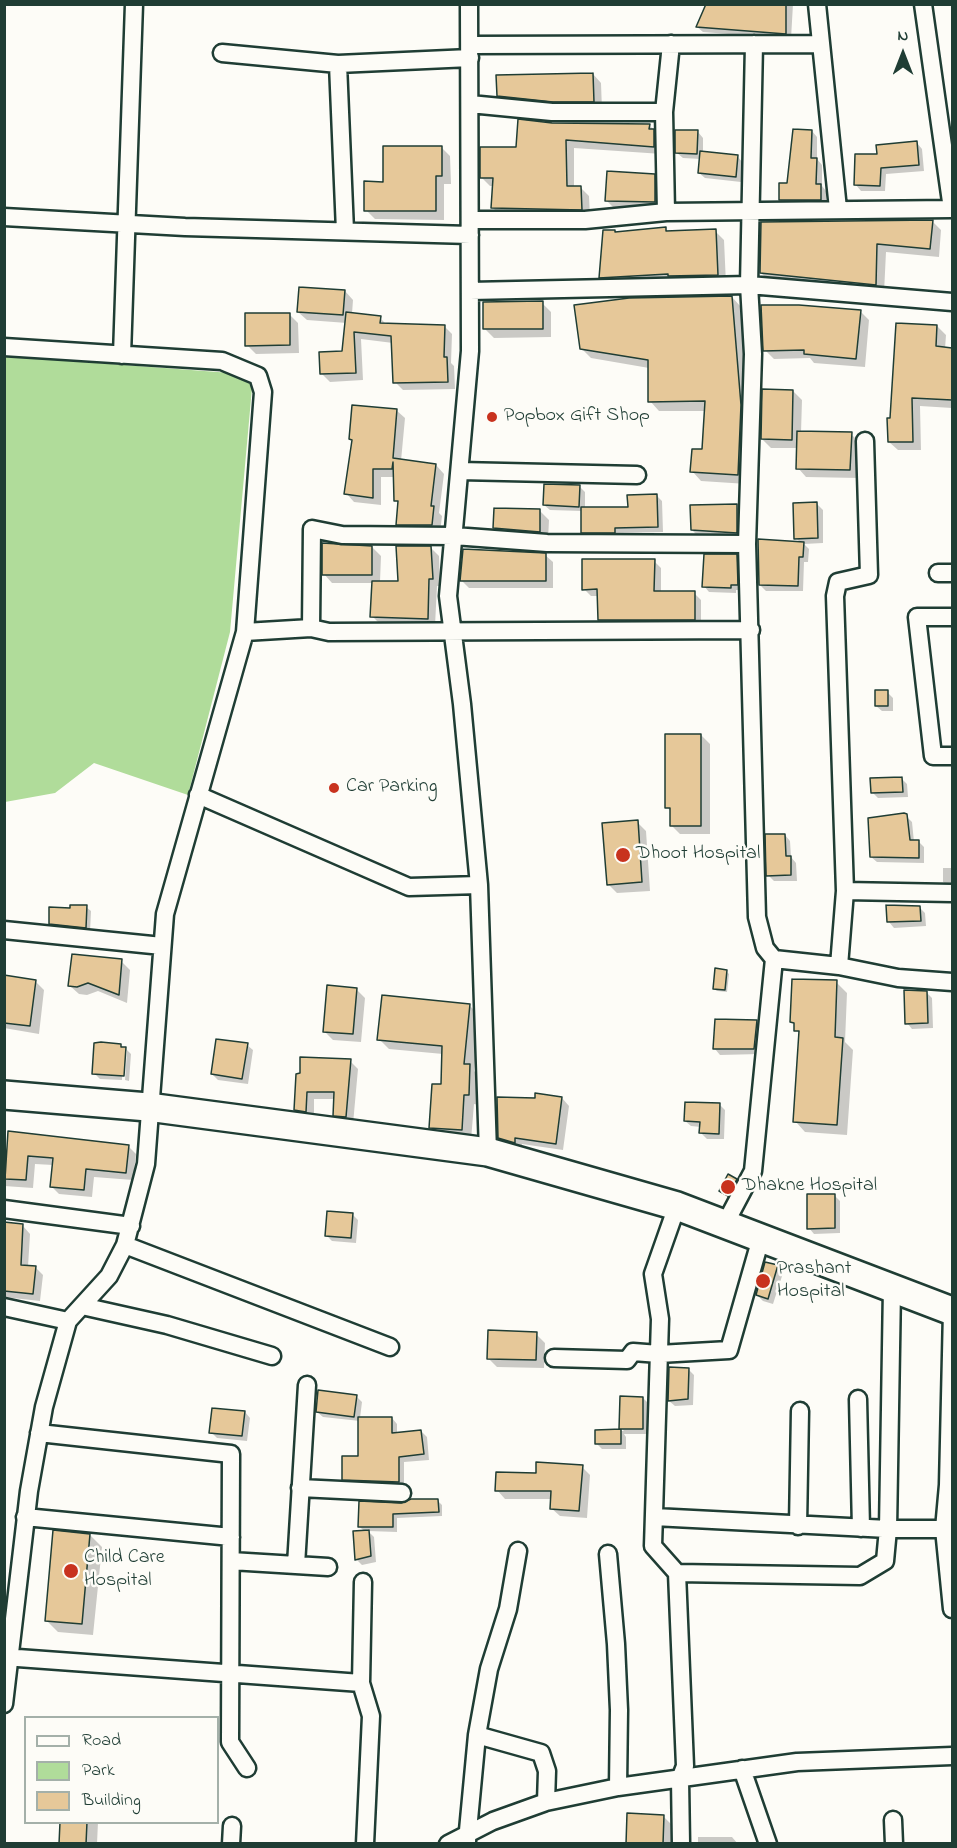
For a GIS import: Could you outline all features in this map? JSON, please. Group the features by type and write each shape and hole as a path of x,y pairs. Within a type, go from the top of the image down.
{"main road":[{"path":"4,1095 148,1107 488,1152 677,1206 952,1311"}],"street":[{"path":"122,356 134,4"},
{"path":"469,4 470,351 448,596 479,885 488,1152"},
{"path":"817,4 838,209"},
{"path":"4,218 345,231 470,228 666,212 952,209 923,4"},
{"path":"666,212 664,112 671,44"},
{"path":"222,53 338,64 470,52 671,44 821,44"},
{"path":"754,44 749,285 753,354 747,544 757,917 765,948 774,959 839,966 898,978 952,982"},
{"path":"338,64 345,231"},
{"path":"470,104 552,112 664,112"},
{"path":"470,291 749,285 952,302"},
{"path":"4,347 222,361 258,376 263,392 245,632 165,914 148,1107 146,1164 125,1245 109,1276 68,1321 39,1433 25,1517 7,1657 4,1704"},
{"path":"839,966 845,891 835,596 837,582 869,575 865,441"},
{"path":"460,471 637,475"},
{"path":"311,628 312,530 342,535 454,536 547,543 747,544"},
{"path":"952,617 917,617 933,756 952,756"},
{"path":"245,632 311,628 329,632 751,630"},
{"path":"198,795 409,887 479,885"},
{"path":"845,891 952,893"},
{"path":"4,930 162,946"},
{"path":"725,1224 753,1171 774,959"},
{"path":"677,1206 653,1274 660,1319 653,1546 677,1573 685,1766 680,1779 681,1844"},
{"path":"4,1209 130,1226"},
{"path":"554,1358 627,1360 633,1352 659,1354 729,1350 761,1238"},
{"path":"125,1245 390,1347"},
{"path":"677,1573 860,1576 885,1561 888,1529 892,1288"},
{"path":"82,1306 167,1325 272,1356"},
{"path":"4,1307 68,1321"},
{"path":"952,1311 948,1485 952,1609"},
{"path":"296,1565 307,1385"},
{"path":"858,1399 861,1528"},
{"path":"798,1526 800,1412"},
{"path":"39,1433 231,1454 230,1742 247,1768"},
{"path":"300,1488 402,1493"},
{"path":"654,1516 798,1526 888,1529 948,1523"},
{"path":"25,1517 231,1537"},
{"path":"467,1839 477,1735 489,1670 508,1609 518,1551"},
{"path":"608,1554 617,1654 618,1787"},
{"path":"231,1562 328,1567"},
{"path":"363,1582 361,1683 371,1716 365,1844"},
{"path":"7,1657 361,1683"},
{"path":"477,1735 541,1753 547,1771 546,1802"},
{"path":"448,1844 467,1839 493,1821 546,1802 618,1787 797,1762 952,1756"},
{"path":"742,1769 768,1844"},
{"path":"893,1820 894,1844"},
{"path":"231,1844 232,1826"}],"green space":[{"path":"5,356 244,374 252,388 230,632 188,795 94,763 55,793 5,802"}],"building":[{"path":"706,4 786,4 786,34 696,27"},
{"path":"593,73 594,102 553,102 497,96 496,75"},
{"path":"518,119 552,123 650,124 649,129 654,129 654,147 566,140 567,186 581,186 582,210 491,208 493,178 480,178 480,147 516,147"},
{"path":"793,129 812,130 811,158 817,158 816,184 821,184 821,200 779,200 779,183 787,183"},
{"path":"675,130 698,130 697,154 675,153"},
{"path":"917,141 919,165 881,168 880,186 854,185 855,154 877,154 876,145"},
{"path":"383,146 442,146 442,176 436,176 436,211 364,211 364,181 383,182"},
{"path":"700,151 738,155 736,177 698,173"},
{"path":"607,171 655,174 655,202 605,201"},
{"path":"933,220 930,249 877,244 876,285 760,273 761,222"},
{"path":"666,227 666,231 716,229 718,275 668,276 668,274 599,278 603,230 615,230 615,232"},
{"path":"299,287 345,290 343,315 297,312"},
{"path":"732,296 741,405 738,475 690,472 692,449 702,449 705,401 648,402 648,360 580,349 574,305 629,298"},
{"path":"543,301 543,329 483,329 483,302"},
{"path":"761,305 799,305 861,310 856,359 804,354 804,350 763,351"},
{"path":"346,312 381,316 380,323 445,325 444,357 447,357 448,382 393,383 391,336 354,332 356,373 320,374 319,352 342,351"},
{"path":"245,313 290,313 290,345 245,346"},
{"path":"896,323 937,325 936,346 952,348 952,400 912,398 913,442 888,442 887,418 890,418"},
{"path":"762,389 793,390 792,440 761,439"},
{"path":"352,405 397,409 393,458 436,464 431,506 434,506 432,525 396,525 398,501 394,501 393,462 392,469 373,469 373,498 344,494 352,440 349,439"},
{"path":"797,431 852,432 850,470 796,469"},
{"path":"544,484 580,485 579,507 543,505"},
{"path":"657,494 658,527 615,528 615,533 581,533 581,507 628,507 627,495"},
{"path":"817,502 818,538 794,539 793,503"},
{"path":"737,504 737,533 691,530 690,505"},
{"path":"494,508 540,509 540,532 493,528"},
{"path":"758,539 804,542 803,557 799,557 798,586 759,585"},
{"path":"322,543 372,546 372,575 322,575"},
{"path":"396,546 431,546 433,579 429,579 428,619 370,617 372,581 398,581"},
{"path":"463,549 546,553 546,581 460,581"},
{"path":"704,554 737,554 738,585 731,585 731,588 702,587"},
{"path":"582,559 655,559 654,591 695,591 695,620 598,620 597,589 582,590"},
{"path":"875,690 888,690 888,706 875,706"},
{"path":"665,734 701,734 701,826 670,826 670,808 665,808"},
{"path":"902,777 903,792 871,793 870,778"},
{"path":"907,814 910,840 919,840 919,858 870,857 868,818"},
{"path":"638,820 642,882 607,885 602,823"},
{"path":"765,834 785,834 786,856 791,856 791,875 766,876"},
{"path":"70,905 87,905 86,928 49,924 49,907 70,908"},
{"path":"886,905 920,906 921,921 887,922"},
{"path":"72,954 122,959 119,995 88,983 77,987 68,986"},
{"path":"715,968 727,970 725,990 713,989"},
{"path":"4,975 36,980 30,1026 4,1023"},
{"path":"792,979 837,980 835,1037 843,1038 837,1125 793,1122 799,1031 794,1031 794,1023 790,1022"},
{"path":"327,985 357,988 353,1034 323,1032"},
{"path":"904,990 927,991 928,1023 905,1024"},
{"path":"382,995 470,1004 464,1064 470,1064 469,1095 464,1095 462,1130 429,1128 432,1084 441,1084 442,1046 377,1040"},
{"path":"715,1019 757,1020 754,1049 713,1049"},
{"path":"216,1039 248,1043 242,1079 211,1074"},
{"path":"94,1043 121,1044 121,1047 126,1047 124,1076 92,1074"},
{"path":"300,1057 351,1059 346,1117 333,1116 334,1092 307,1092 306,1112 294,1110 296,1074 300,1073"},
{"path":"535,1093 562,1097 556,1144 515,1138 515,1143 498,1138 497,1097 535,1098"},
{"path":"685,1102 720,1103 719,1134 699,1133 700,1122 684,1121"},
{"path":"8,1131 129,1145 126,1173 86,1169 84,1190 50,1187 53,1158 28,1156 26,1180 5,1179"},
{"path":"728,1174 737,1179 728,1196 719,1191"},
{"path":"807,1194 835,1194 835,1228 807,1229"},
{"path":"327,1211 353,1213 351,1238 325,1236"},
{"path":"4,1222 23,1224 21,1265 36,1266 33,1294 4,1291"},
{"path":"765,1262 778,1265 768,1299 756,1295"},
{"path":"488,1330 537,1332 536,1360 487,1359"},
{"path":"669,1367 689,1368 688,1399 668,1401"},
{"path":"318,1390 357,1395 354,1417 316,1412"},
{"path":"620,1396 643,1397 643,1429 619,1429"},
{"path":"212,1408 245,1411 242,1436 209,1433"},
{"path":"358,1417 392,1417 392,1433 421,1430 424,1454 399,1457 399,1482 342,1480 342,1456 358,1456"},
{"path":"621,1429 621,1444 595,1444 595,1430"},
{"path":"536,1462 583,1465 579,1511 550,1509 551,1491 495,1491 496,1472 536,1473"},
{"path":"411,1499 438,1499 439,1512 393,1514 393,1527 358,1527 359,1501 401,1503"},
{"path":"53,1530 90,1534 82,1624 45,1621"},
{"path":"369,1530 371,1556 355,1560 353,1531"},
{"path":"627,1813 664,1815 663,1844 626,1844"},
{"path":"60,1824 87,1824 86,1844 59,1844"}],"place":[{"name":"Popbox Gift Shop","path":"492,417"},
{"name":"Car Parking","path":"334,788"},
{"name":"Dhoot Hospital","path":"623,855"},
{"name":"Dhakne Hospital","path":"728,1187"},
{"name":"Prashant Hospital","path":"763,1281"},
{"name":"Child Care Hospital","path":"71,1571"}]}
